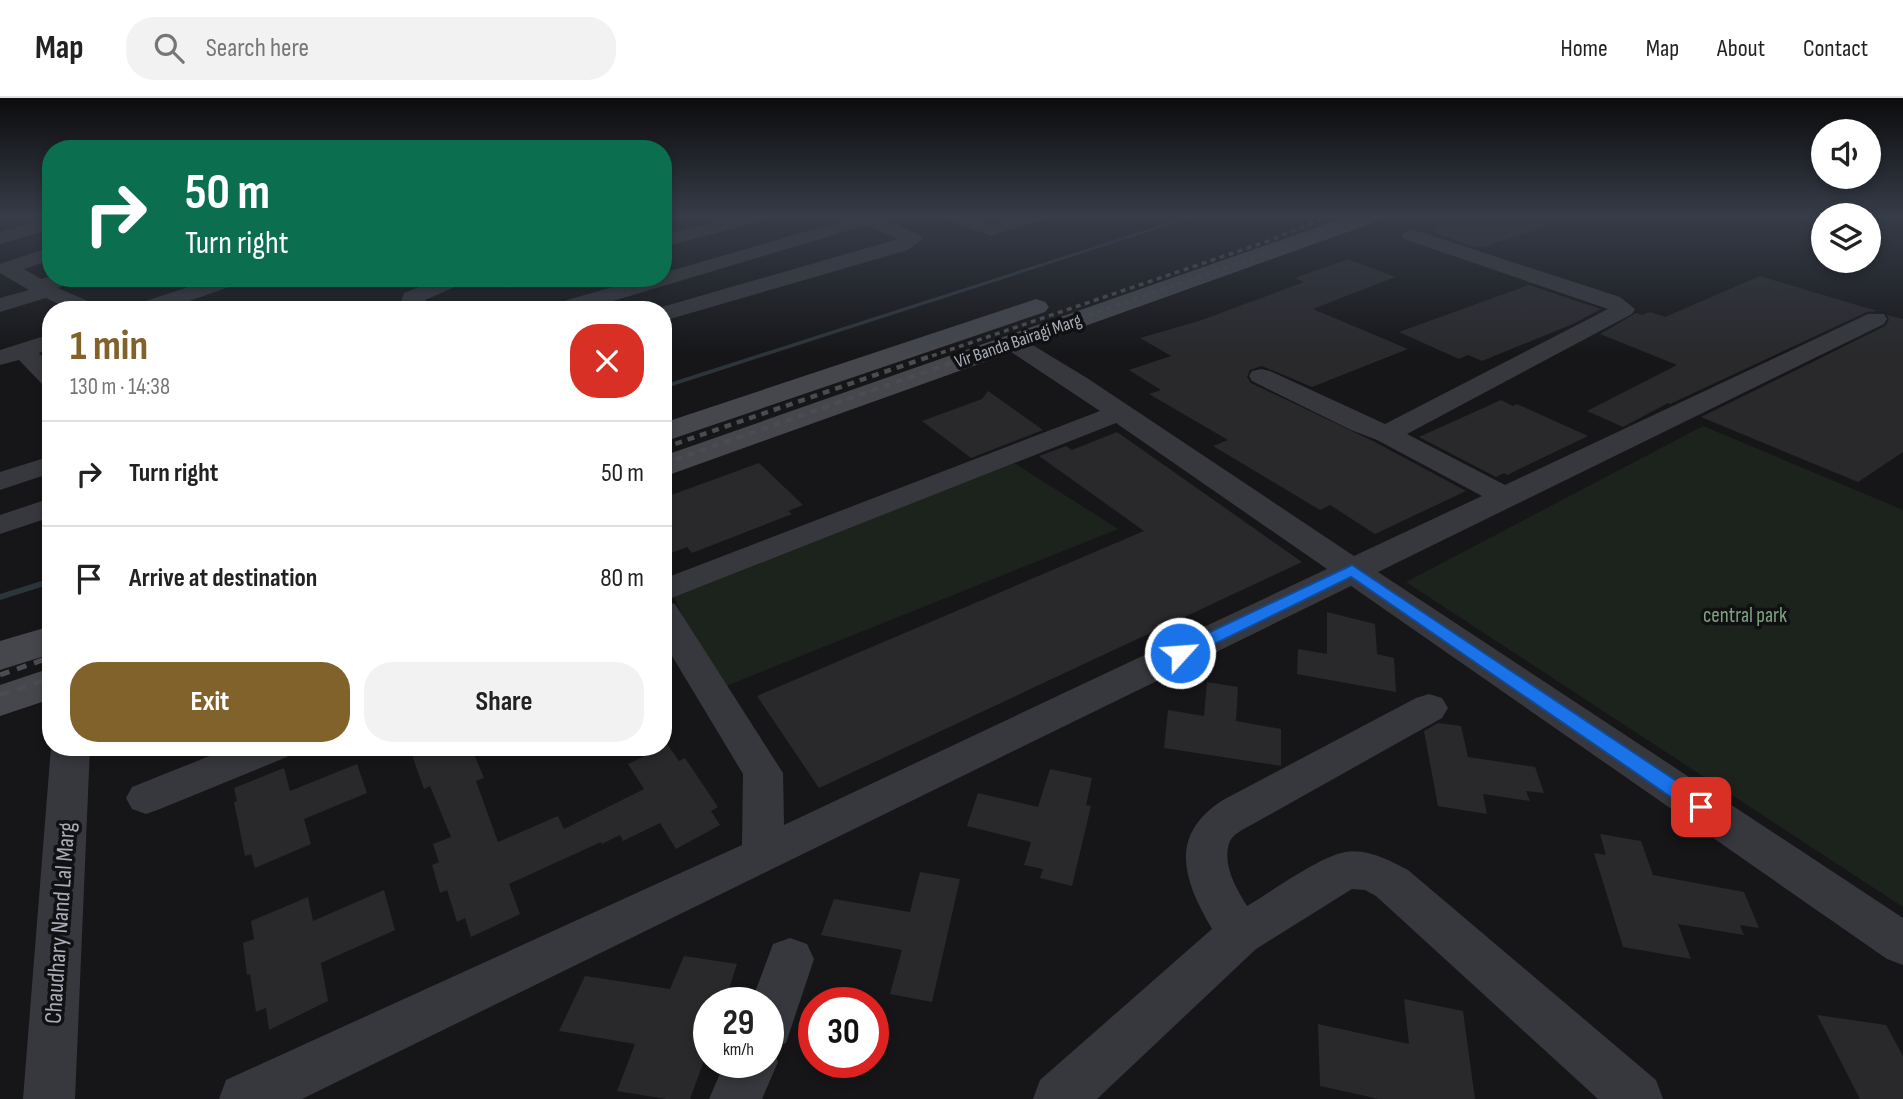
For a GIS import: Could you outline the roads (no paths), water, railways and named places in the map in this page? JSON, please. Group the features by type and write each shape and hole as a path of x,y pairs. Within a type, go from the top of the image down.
{"main road":[{"name":"Vir Banda Bairagi Marg","path":"1081,292 1169,262"},
{"name":"Vir Banda Bairagi Marg","path":"672,464 1242,262"},
{"name":"Vir Banda Bairagi Marg","path":"672,430 1055,301"},
{"path":"0,656 42,642"},
{"path":"0,701 42,686"}],"street":[{"path":"22,262 8,266 7,276 70,301"},
{"path":"672,278 722,262"},
{"path":"672,311 846,262"},
{"path":"1387,434 1624,309 1612,302 1491,262"},
{"path":"0,305 48,287"},
{"path":"168,301 210,287"},
{"path":"412,301 412,298 438,287"},
{"path":"601,301 644,287"},
{"path":"245,1099 763,856 1877,319"},
{"path":"1013,343 1068,377 1903,944"},
{"path":"12,354 42,344"},
{"path":"12,354 42,373"},
{"path":"1261,376 1360,425 1387,434 1504,497"},
{"path":"672,587 1119,413"},
{"path":"0,481 42,467"},
{"path":"0,525 42,511"},
{"path":"672,626 763,773 763,856"},
{"path":"1240,934 1208,877 1206,849 1216,827 1429,708"},
{"name":"Chaudhary Nand Lal Marg","path":"49,1099 70,756"},
{"path":"146,798 251,756"},
{"path":"1059,1099 1240,934 1346,870 1372,872 1392,883 1637,1099"},
{"path":"781,987 790,960"},
{"path":"735,1099 745,1078"}],"waterway":[{"path":"672,384 1053,262"},
{"path":"0,597 42,584"}],"railway":[{"path":"923,359 1208,262"},
{"path":"963,359 1242,262"},
{"path":"672,445 928,357"},
{"path":"672,461 968,357"},
{"path":"0,675 42,660"},
{"path":"0,695 42,681"}],"park label":[{"name":"central park","path":"1745,615"}]}
